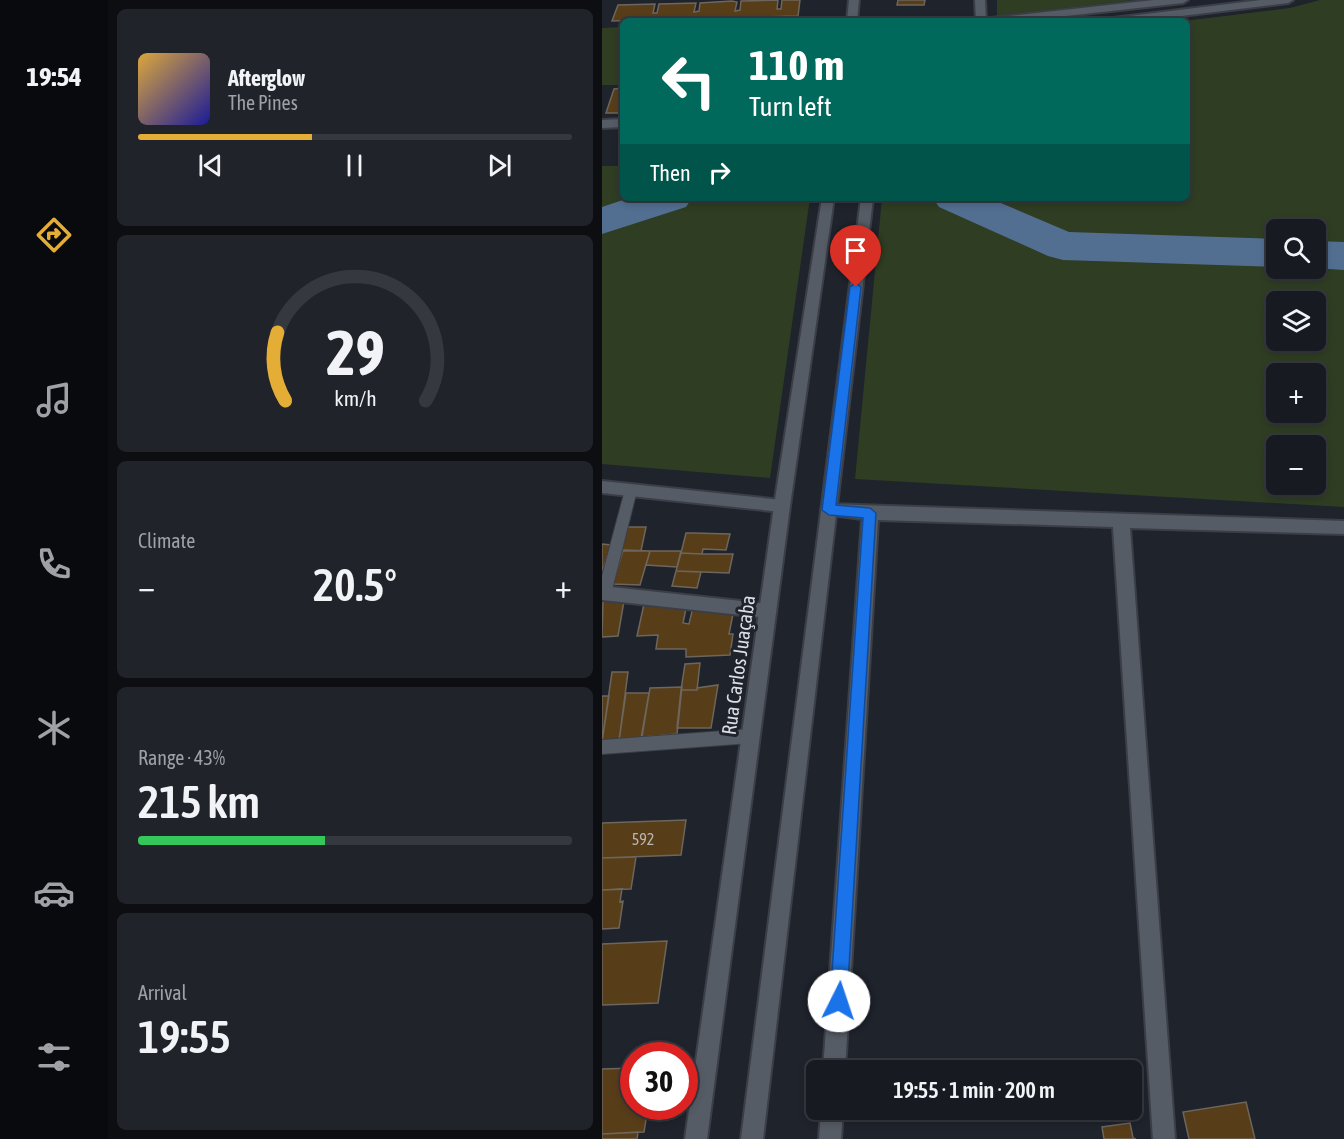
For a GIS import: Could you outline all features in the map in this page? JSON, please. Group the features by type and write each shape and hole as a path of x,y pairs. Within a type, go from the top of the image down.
{"street":[{"path":"852,18 854,0"},
{"path":"980,0 981,18"},
{"path":"1018,18 1183,0"},
{"path":"1138,18 1288,0"},
{"path":"602,124 620,123"},
{"name":"Rua Carlos Juaçaba","path":"696,1139 782,506 828,201"},
{"path":"752,1139 867,201"},
{"path":"602,487 782,506"},
{"path":"829,510 1344,528"},
{"path":"835,1060 870,513"},
{"path":"1121,520 1164,1139"},
{"path":"603,594 768,611"},
{"path":"830,1139 831,1120"}],"lane":[{"path":"603,594 631,490"},
{"path":"602,747 751,736"}],"green space":[{"path":"997,0 1134,0 997,16"},
{"path":"1320,0 1344,0 1344,507 855,479 882,201 1190,201 1190,20 1290,8"},
{"path":"620,27 620,85 602,85 602,28"},
{"path":"602,166 620,166 620,201 810,201 770,478 602,464"}],"building":[{"path":"778,0 777,9 781,9 782,0 800,0 798,16 620,18 620,21 612,21 618,5 655,4 653,13 657,13 659,4 696,3 694,12 699,11 700,3 732,1 737,2 735,11 740,10 741,1"},
{"path":"898,0 925,0 924,5 897,5"},
{"path":"620,88 620,113 606,113 614,89"},
{"path":"626,527 646,527 641,551 621,551"},
{"path":"686,533 730,534 726,550 703,549 702,554 681,553"},
{"path":"602,544 611,545 602,572"},
{"path":"623,550 650,551 640,585 613,584"},
{"path":"650,551 681,551 677,567 646,565"},
{"path":"681,553 733,554 729,573 676,571"},
{"path":"676,571 701,572 697,588 672,586"},
{"path":"603,601 624,601 618,636 602,637"},
{"path":"644,604 687,604 683,623 689,624 693,607 734,609 729,634 733,634 730,655 686,657 686,649 656,649 658,635 637,636"},
{"path":"700,663 697,690 681,690 685,664"},
{"path":"612,672 628,672 619,741 602,742"},
{"path":"718,685 711,728 677,728 681,690 697,690 697,688"},
{"path":"682,687 677,734 642,737 650,688"},
{"path":"626,693 649,693 641,739 619,741"},
{"path":"602,696 609,696 602,742"},
{"path":"686,820 681,855 602,858 602,823"},
{"path":"636,857 631,889 602,890 602,858"},
{"path":"622,889 620,902 623,901 619,928 602,929 602,890"},
{"path":"667,941 658,1003 602,1005 602,944"},
{"path":"620,1068 620,1120 646,1120 644,1132 602,1134 602,1069"},
{"path":"1246,1102 1255,1139 1189,1139 1183,1112"},
{"path":"1130,1123 1133,1138 1136,1139 1104,1139 1102,1127"},
{"path":"638,1132 637,1139 602,1139 602,1134"}],"waterway":[{"path":"602,221 663,201"},
{"path":"960,201 1063,246 1266,253"},
{"path":"1326,255 1345,256"}],"route":[{"path":"839,1001 870,513 829,510 856,287"}]}
